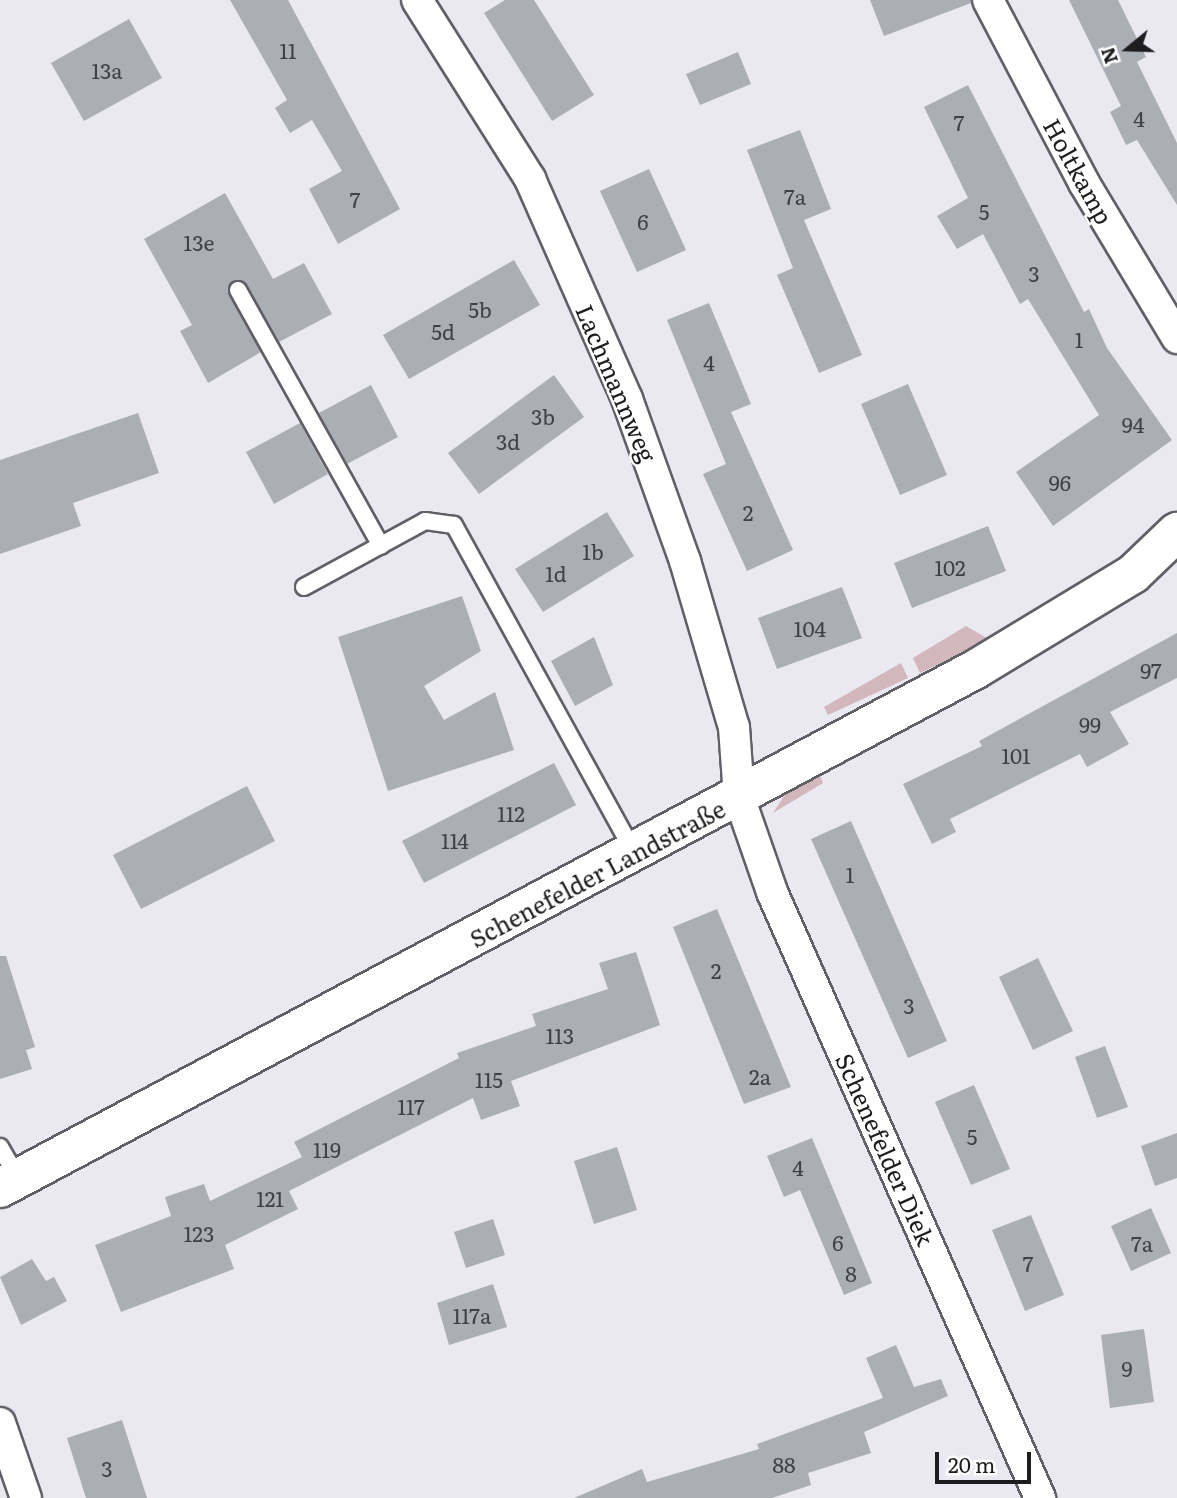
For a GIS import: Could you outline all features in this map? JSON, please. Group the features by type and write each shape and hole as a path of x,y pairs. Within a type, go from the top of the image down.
{"street":[{"name":"Lachmannweg","path":"417,0 530,180 627,399 685,561 734,727 739,797"},
{"name":"Holtkamp","path":"988,0 1084,183 1177,338"},
{"name":"Schenefelder Landstraße","path":"6,1171 739,797 1011,649 1133,574 1177,533"},
{"name":"Schenefelder Diek","path":"739,797 772,892 1040,1498"},
{"path":"0,1423 26,1498"}],"lane":[{"path":"239,289 381,546"},
{"path":"304,587 425,521 454,526 633,851"}],"shaded area":[{"path":"966,626 990,640 920,673 913,658"},
{"path":"901,663 908,678 828,715 824,707"},
{"path":"819,773 823,783 773,813 788,790"}],"building":[{"path":"230,0 288,0 400,209 338,244 309,189 342,171 312,120 290,133 275,108 287,100"},
{"path":"505,0 534,0 594,95 552,121 484,13"},
{"path":"870,0 971,0 971,3 884,36"},
{"path":"1069,0 1118,0 1146,57 1137,62 1177,143 1177,205 1137,140 1126,145 1110,112 1121,106"},
{"path":"129,19 162,78 84,121 51,63"},
{"path":"738,52 751,84 700,105 686,74"},
{"path":"968,85 1084,312 1089,309 1107,348 1172,440 1053,526 1016,472 1099,415 1028,299 1020,304 983,234 957,249 937,216 968,198 924,107"},
{"path":"800,130 831,209 804,220 862,355 819,373 777,275 793,268 747,150"},
{"path":"649,169 686,250 637,272 600,191"},
{"path":"225,193 273,279 304,263 332,314 279,342 247,285 234,281 229,294 261,352 208,383 180,331 192,325 144,239"},
{"path":"514,260 540,305 409,379 383,335"},
{"path":"709,303 751,404 731,412 793,550 747,571 703,474 726,464 667,320"},
{"path":"554,375 584,417 479,494 448,453"},
{"path":"908,384 947,475 900,495 861,404"},
{"path":"371,385 398,437 347,464 319,413"},
{"path":"138,413 159,473 73,503 81,526 0,554 0,460"},
{"path":"300,423 328,474 274,504 246,452"},
{"path":"607,512 634,556 543,612 515,569"},
{"path":"988,526 1006,571 912,608 894,563"},
{"path":"842,587 862,638 777,669 758,618"},
{"path":"462,596 481,651 424,686 444,720 495,692 514,750 388,791 338,637"},
{"path":"1177,633 1177,678 1110,712 1129,744 1087,767 1080,754 950,819 956,832 932,844 903,784 982,746 979,741"},
{"path":"594,637 613,685 575,706 551,661"},
{"path":"554,763 576,805 424,883 402,841"},
{"path":"247,786 275,841 141,909 113,855"},
{"path":"851,821 947,1041 908,1058 811,839"},
{"path":"717,909 791,1087 744,1104 673,927"},
{"path":"636,952 660,1025 511,1081 520,1106 481,1120 473,1098 289,1191 298,1209 225,1245 234,1269 121,1312 95,1245 171,1216 165,1197 204,1184 210,1201 302,1157 294,1142 459,1058 457,1053 536,1026 532,1014 608,989 599,963"},
{"path":"0,956 6,956 35,1047 26,1050 32,1069 0,1079"},
{"path":"1038,958 1073,1031 1033,1050 999,977"},
{"path":"1105,1046 1128,1107 1097,1118 1075,1057"},
{"path":"974,1085 1010,1169 971,1185 935,1102"},
{"path":"1177,1133 1177,1178 1155,1186 1141,1146"},
{"path":"812,1138 872,1283 844,1295 800,1190 784,1197 767,1156"},
{"path":"617,1147 637,1210 594,1224 574,1161"},
{"path":"1151,1208 1171,1253 1131,1271 1111,1226"},
{"path":"1031,1215 1064,1295 1025,1311 992,1230"},
{"path":"493,1219 505,1255 466,1268 454,1232"},
{"path":"32,1259 46,1281 54,1277 67,1301 21,1325 0,1277"},
{"path":"493,1284 507,1327 449,1345 437,1303"},
{"path":"1144,1329 1154,1402 1110,1408 1101,1335"},
{"path":"896,1345 914,1387 941,1379 948,1396 864,1432 871,1453 808,1473 811,1485 772,1498 574,1498 642,1469 647,1482 759,1449 757,1444 883,1398 866,1358"},
{"path":"122,1420 147,1498 86,1498 67,1438"}]}
